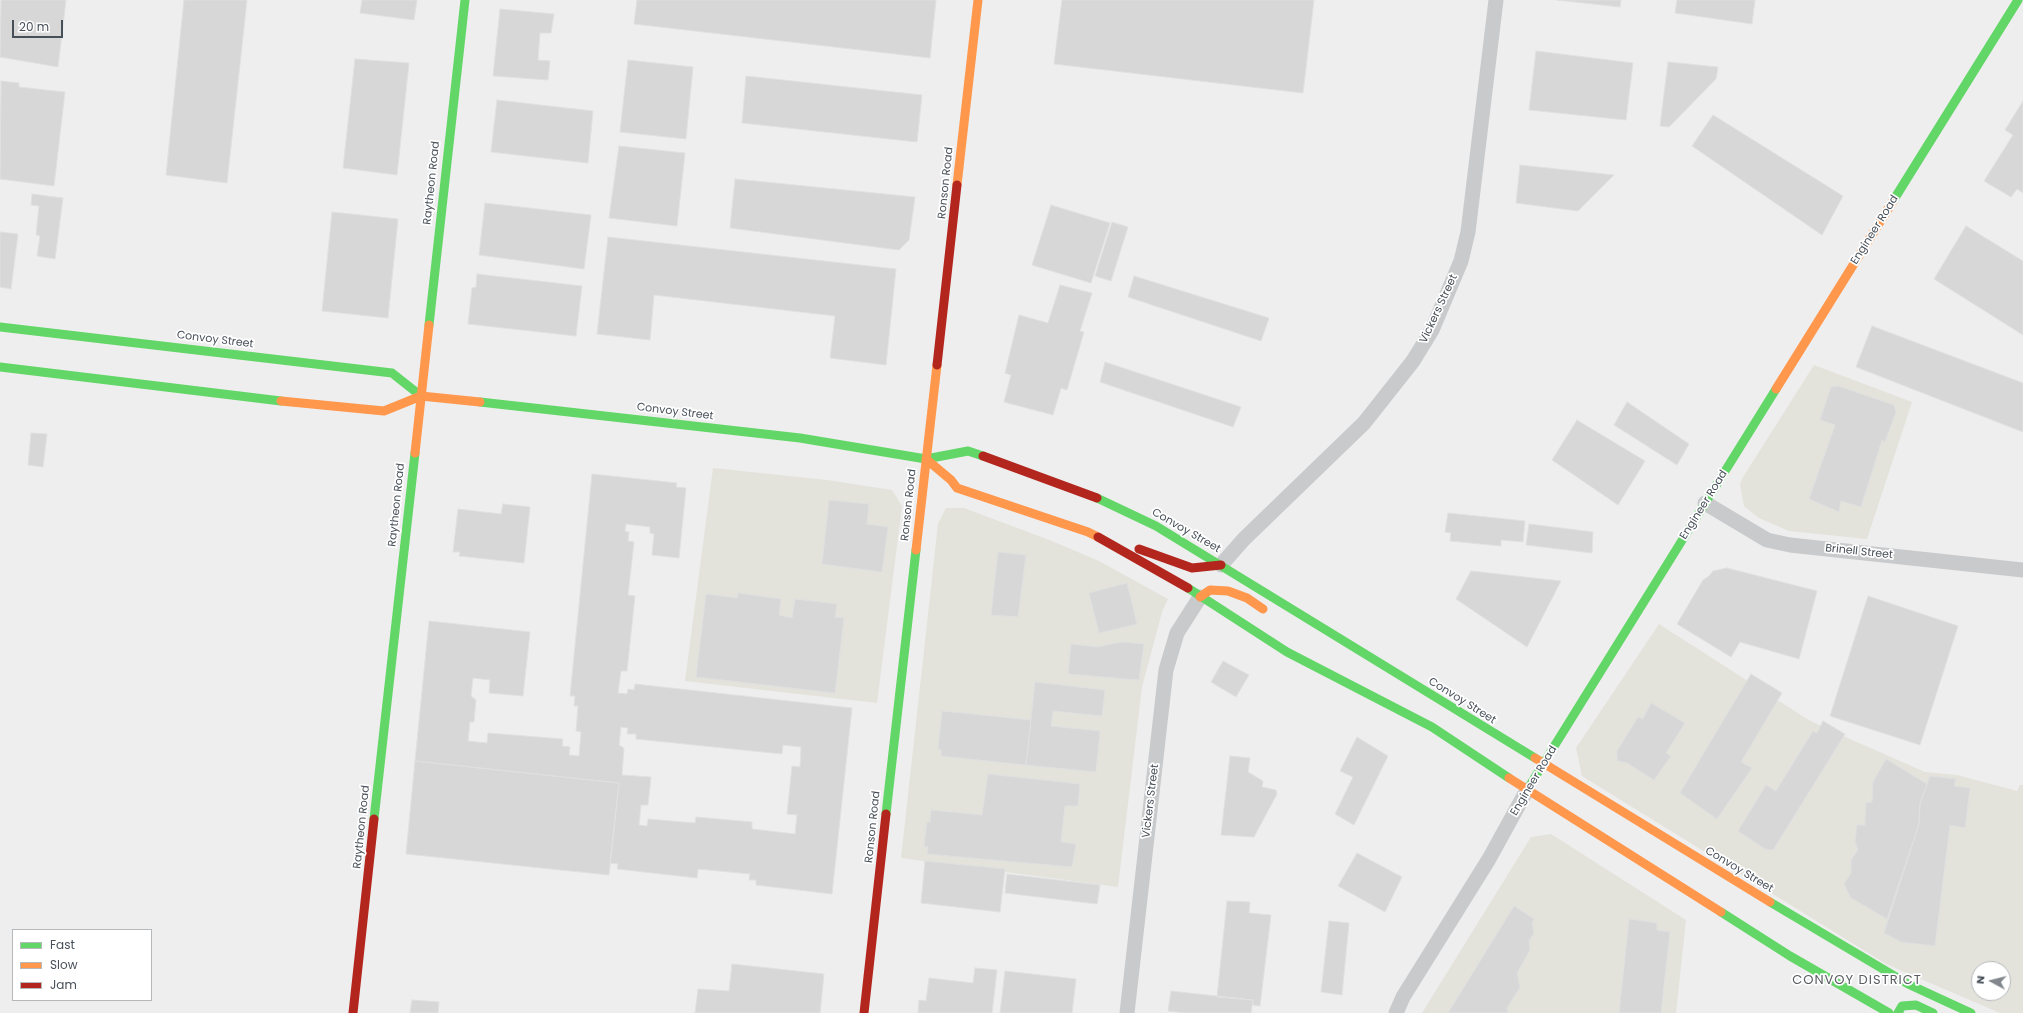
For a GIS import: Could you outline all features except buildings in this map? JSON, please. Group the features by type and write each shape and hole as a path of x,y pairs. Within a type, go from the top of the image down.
{"main road":[{"name":"Raytheon Road","path":"353,1013 420,396 465,0"},
{"name":"Ronson Road","path":"864,1013 978,0"},
{"name":"Engineer Road","path":"1527,790 2018,0"},
{"name":"Convoy Street","path":"0,328 392,374 420,396"},
{"name":"Convoy Street","path":"0,367 314,405 384,411 420,396 800,438 926,459 968,451 1014,467 1119,508 1156,526 1510,744 1544,763 1886,972 1971,1013"},
{"path":"926,459 951,480 957,488 1192,568 1221,566"},
{"path":"1088,532 1180,583 1287,652 1432,727 1527,790 1790,956 1889,1013"},
{"path":"1200,597 1210,590 1228,591 1247,598 1272,615"},
{"path":"1323,638 1335,637"},
{"path":"1898,1013 1902,1006 1916,1005 1933,1013"}],"street":[{"name":"Vickers Street","path":"1221,566 1244,539 1364,423 1413,361 1432,330 1461,261 1468,232 1496,0"},
{"name":"Brinell Street","path":"1705,503 1767,540 1790,545 2023,570"},
{"name":"Vickers Street","path":"1127,1013 1166,670 1178,633 1200,597"},
{"name":"Engineer Road","path":"1396,1013 1403,997 1489,859 1527,790"}],"shaded area":[{"path":"1814,365 1912,402 1867,539 1789,531 1759,518 1744,506 1740,485 1743,477"},
{"path":"713,468 827,480 892,490 902,506 877,703 685,681"},
{"path":"946,508 964,508 1052,541 1099,561 1168,599 1162,612 1142,687 1118,887 901,858 938,524"},
{"path":"1659,624 1807,719 1825,728 1925,772 1957,775 2017,791 2020,785 2023,785 2023,1013 2000,1013 1972,1001 2011,1001 2011,961 1971,961 1971,1001 1886,964 1582,776 1576,748"},
{"path":"1551,834 1686,920 1676,1013 1422,1013 1531,837"}],"traffic: fast":[{"path":"429,325 465,0"},
{"path":"1893,201 2018,0"},
{"path":"0,327 392,373 421,396"},
{"path":"0,367 281,401"},
{"path":"1527,790 1776,389"},
{"path":"480,402 800,438 926,459 968,451 983,456"},
{"path":"374,819 415,453"},
{"path":"1097,498 1156,526 1535,758"},
{"path":"886,814 916,550"},
{"path":"1188,588 1287,652 1432,727 1509,778"},
{"path":"1770,902 1908,984 1971,1013"},
{"path":"1721,912 1790,956 1889,1013"},
{"path":"1898,1013 1902,1006 1916,1005 1933,1013"}],"traffic: slow":[{"path":"957,185 978,0"},
{"path":"1776,389 1893,201"},
{"path":"415,453 429,325"},
{"path":"916,550 937,365"},
{"path":"281,401 384,411 421,396 480,402"},
{"path":"926,459 951,480 957,488 1088,532 1098,537"},
{"path":"1200,597 1210,590 1228,591 1247,598 1263,609"},
{"path":"1535,758 1770,902"},
{"path":"1509,778 1721,912"}],"traffic: jam":[{"path":"937,365 957,185"},
{"path":"983,456 1097,498"},
{"path":"1098,537 1188,588"},
{"path":"1139,549 1192,568 1221,565"},
{"path":"864,1013 886,814"},
{"path":"353,1013 374,819"}],"district":[{"name":"CONVOY DISTRICT","path":"1857,981"}]}
